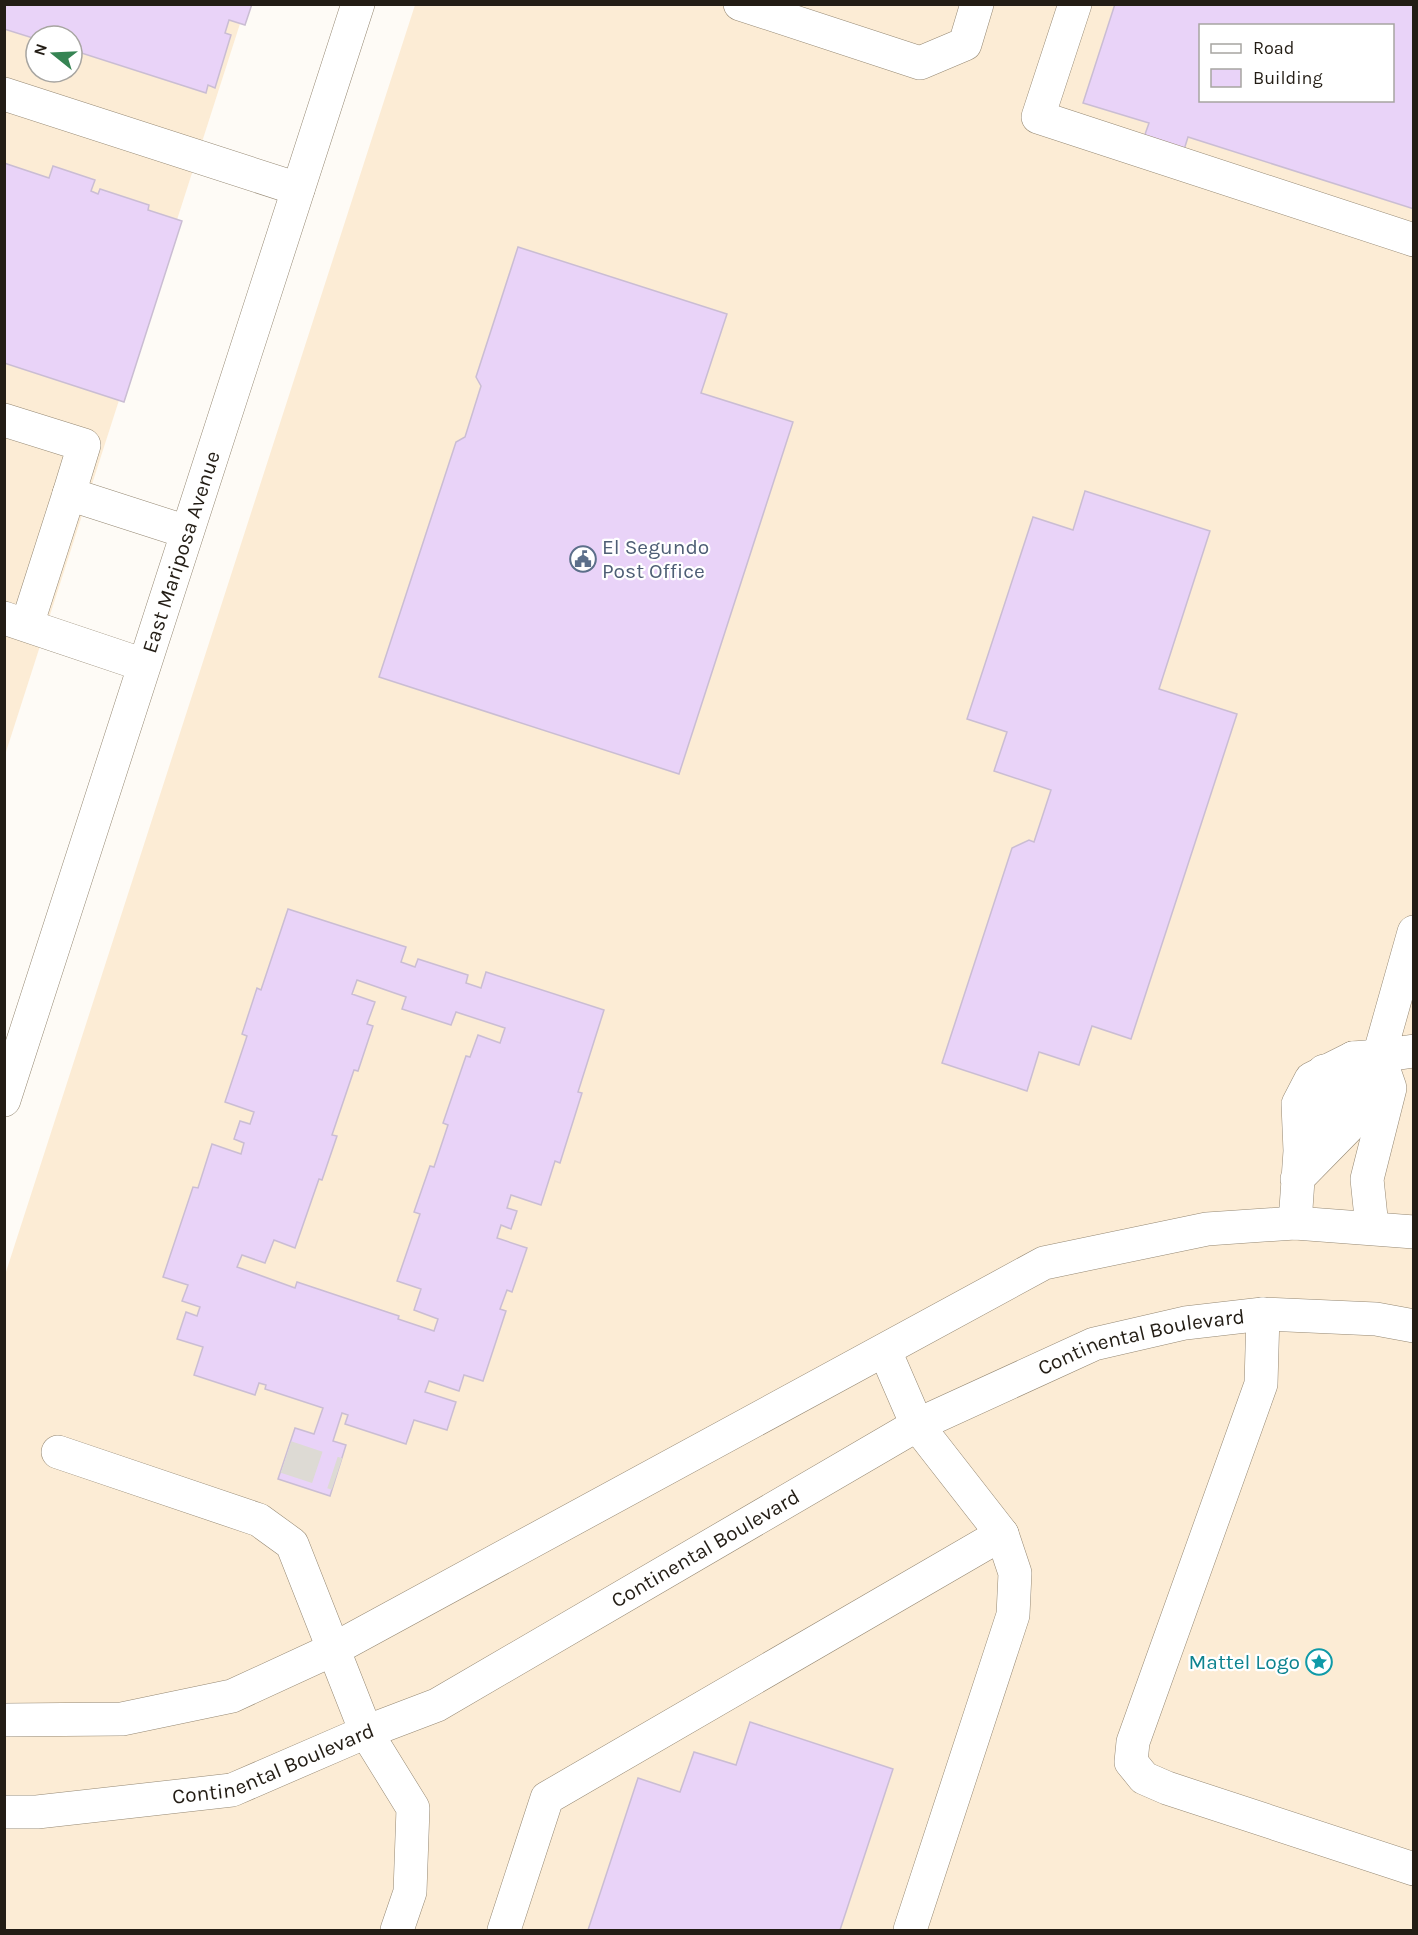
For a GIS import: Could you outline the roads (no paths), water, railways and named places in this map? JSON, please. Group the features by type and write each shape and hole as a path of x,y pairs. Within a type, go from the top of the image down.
{"street":[{"name":"East Mariposa Avenue","path":"4,1100 358,4"},
{"path":"740,4 920,63 965,44 977,4"},
{"path":"1074,4 1038,117 1413,240"},
{"path":"4,94 298,189"},
{"path":"4,420 84,445 69,494 16,622 144,665"},
{"path":"69,494 188,532"},
{"path":"1352,1062 1413,932"},
{"path":"1295,1223 1298,1104 1311,1079 1352,1062 1413,1051"},
{"path":"1352,1062 1389,1088 1367,1179 1372,1227"},
{"path":"1298,1165 1348,1127 1363,1080 1352,1062"},
{"path":"4,1720 122,1719 232,1696 334,1648 1044,1263 1207,1229 1295,1223 1372,1227 1413,1232"},
{"path":"1263,1314 1261,1384 1133,1742 1131,1762 1144,1778 1167,1788 1413,1869"},
{"name":"Continental Boulevard","path":"4,1812 37,1812 232,1790 366,1732 436,1705 917,1425 1094,1344 1185,1323 1263,1314 1376,1319 1413,1326"},
{"path":"885,1351 917,1425 1002,1534 1015,1573 1013,1615 910,1930"},
{"path":"58,1452 259,1520 292,1544 366,1732 413,1808 410,1892 398,1930"},
{"path":"504,1930 547,1798 1002,1534"}],"tunnel":[{"path":"286,1457 337,1474"}],"place":[{"name":"El Segundo Post Office","path":"583,559"},
{"name":"Mattel Logo","path":"1319,1662"}]}
